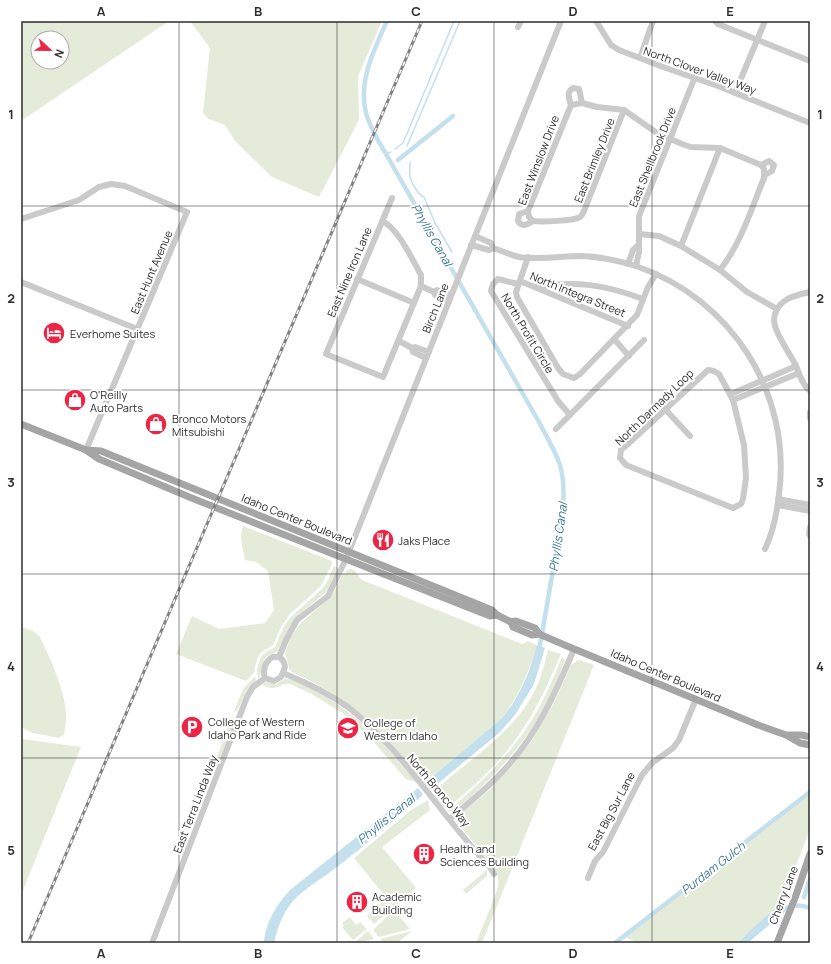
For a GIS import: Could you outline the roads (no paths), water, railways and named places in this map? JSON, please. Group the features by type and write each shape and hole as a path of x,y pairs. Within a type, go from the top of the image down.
{"main road":[{"name":"Idaho Center Boulevard","path":"21,424 86,450 99,459 121,468 490,616 497,615"},
{"name":"Idaho Center Boulevard","path":"86,450 101,452 349,551 492,610 497,615 511,622 516,620 535,628 539,634 574,649 696,700 786,735 800,743 810,745"},
{"name":"Idaho Center Boulevard","path":"786,735 802,735 810,737"},
{"name":"Cherry Lane","path":"777,943 810,854"}],"street":[{"name":"Birch Lane","path":"346,558 561,21"},
{"name":"North Clover Valley Way","path":"596,21 611,45 640,58 695,77 810,123"},
{"path":"640,58 653,21"},
{"path":"715,21 718,24 810,61"},
{"path":"735,93 765,21"},
{"name":"East Shellbrook Drive","path":"636,266 639,252 639,216 695,77"},
{"name":"East Winslow Drive","path":"533,221 529,217 528,211 571,105 568,95 569,91 573,88 579,89 582,103"},
{"path":"571,105 582,103 597,107 624,110 657,133 691,146 720,148 761,165 764,169 765,175 740,240 720,270"},
{"name":"East Brimley Drive","path":"533,221 539,222 580,217 584,211 624,110"},
{"path":"682,246 720,148"},
{"path":"761,165 769,161 774,165 772,171 765,175"},
{"name":"East Hunt Avenue","path":"21,220 79,200 99,187 111,184 125,186 187,212 86,450"},
{"name":"East Nine Iron Lane","path":"392,198 326,354 384,377 399,341"},
{"path":"528,211 519,214 518,222 520,225 524,225 533,221"},
{"path":"382,221 394,230 421,275 421,286 399,341 412,348 413,352 428,355"},
{"path":"639,234 659,236 682,246 720,270 747,292 777,309"},
{"path":"475,236 491,243 493,248"},
{"path":"471,245 489,250 493,248 519,257 584,256 636,266 676,284 717,315 735,335 752,359 771,401 778,426 781,452 781,478 778,502 770,539 765,549"},
{"name":"East Shellbrook Drive","path":"628,264 633,250 638,245"},
{"path":"528,257 516,292 517,297 563,374 574,378 580,374 637,315 643,299 656,274"},
{"path":"357,279 414,303"},
{"name":"North Profit Circle","path":"519,283 498,279 493,284 491,291 558,401 570,415"},
{"path":"21,282 137,328"},
{"name":"North Integra Street","path":"519,283 535,287 628,326"},
{"path":"535,287 572,283 600,286 643,299"},
{"path":"421,286 434,292 435,295 450,298"},
{"path":"810,292 784,300 777,309 774,319 775,326 803,382 810,391"},
{"path":"614,339 629,356"},
{"path":"556,429 644,340"},
{"path":"764,384 796,366"},
{"name":"North Darmady Loop","path":"708,370 714,370 719,374 732,397 744,444 746,478 741,504 733,508 623,463 620,458 621,450 708,370"},
{"path":"732,397 764,384 799,373"},
{"path":"665,409 690,436"},
{"path":"810,412 810,418"},
{"path":"778,502 810,505"},
{"path":"778,502 810,511"},
{"path":"810,527 810,536"},
{"path":"279,656 289,633 297,620 328,596 346,558"},
{"path":"450,819 505,770 520,751 552,702 574,649"},
{"path":"279,656 284,665 281,677 274,681 265,678 264,669 268,661 279,656"},
{"name":"North Bronco Way","path":"283,673 309,684 347,707 378,734 490,866 494,874"},
{"name":"East Terra Linda Way","path":"152,943 248,697 253,687 265,678"},
{"name":"East Big Sur Lane","path":"588,878 595,861 603,852 642,775 652,763 673,748 679,740 696,700"}],"water":[{"path":"537,645 545,648 534,684 515,715 499,733 430,790 425,783 502,718 512,705 529,671"},
{"path":"418,788 423,794 417,801 357,851 293,901 281,921 274,943 264,943 272,914 290,890"},
{"path":"787,905 784,912 748,943 738,943 767,916"}],"waterway":[{"name":"Phyllis Canal","path":"387,21 373,54 366,77 364,101 368,120 378,141 539,422 556,454 562,471 564,492 562,518 539,651"},
{"path":"395,149 403,143 454,21"},
{"path":"407,146 460,21"},
{"path":"398,160 453,116"},
{"name":"Phyllis Canal","path":"386,154 391,152"},
{"path":"410,162 412,182 417,191 424,197 435,223 452,252"},
{"name":"Purdam Gulch","path":"615,943 810,792"},
{"path":"804,897 810,879"},
{"name":"Phyllis Canal","path":"782,911 796,905 810,908"}],"railway":[{"path":"28,943 422,21"}],"place":[{"name":"Everhome Suites","path":"54,333"},
{"name":"O'Reilly Auto Parts","path":"75,400"},
{"name":"Bronco Motors Mitsubishi","path":"156,424"},
{"name":"Jaks Place","path":"383,540"},
{"name":"College of Western Idaho Park and Ride","path":"192,727"},
{"name":"College of Western Idaho","path":"348,728"},
{"name":"Health and Sciences Building","path":"424,854"},
{"name":"Academic Building","path":"357,902"}]}
